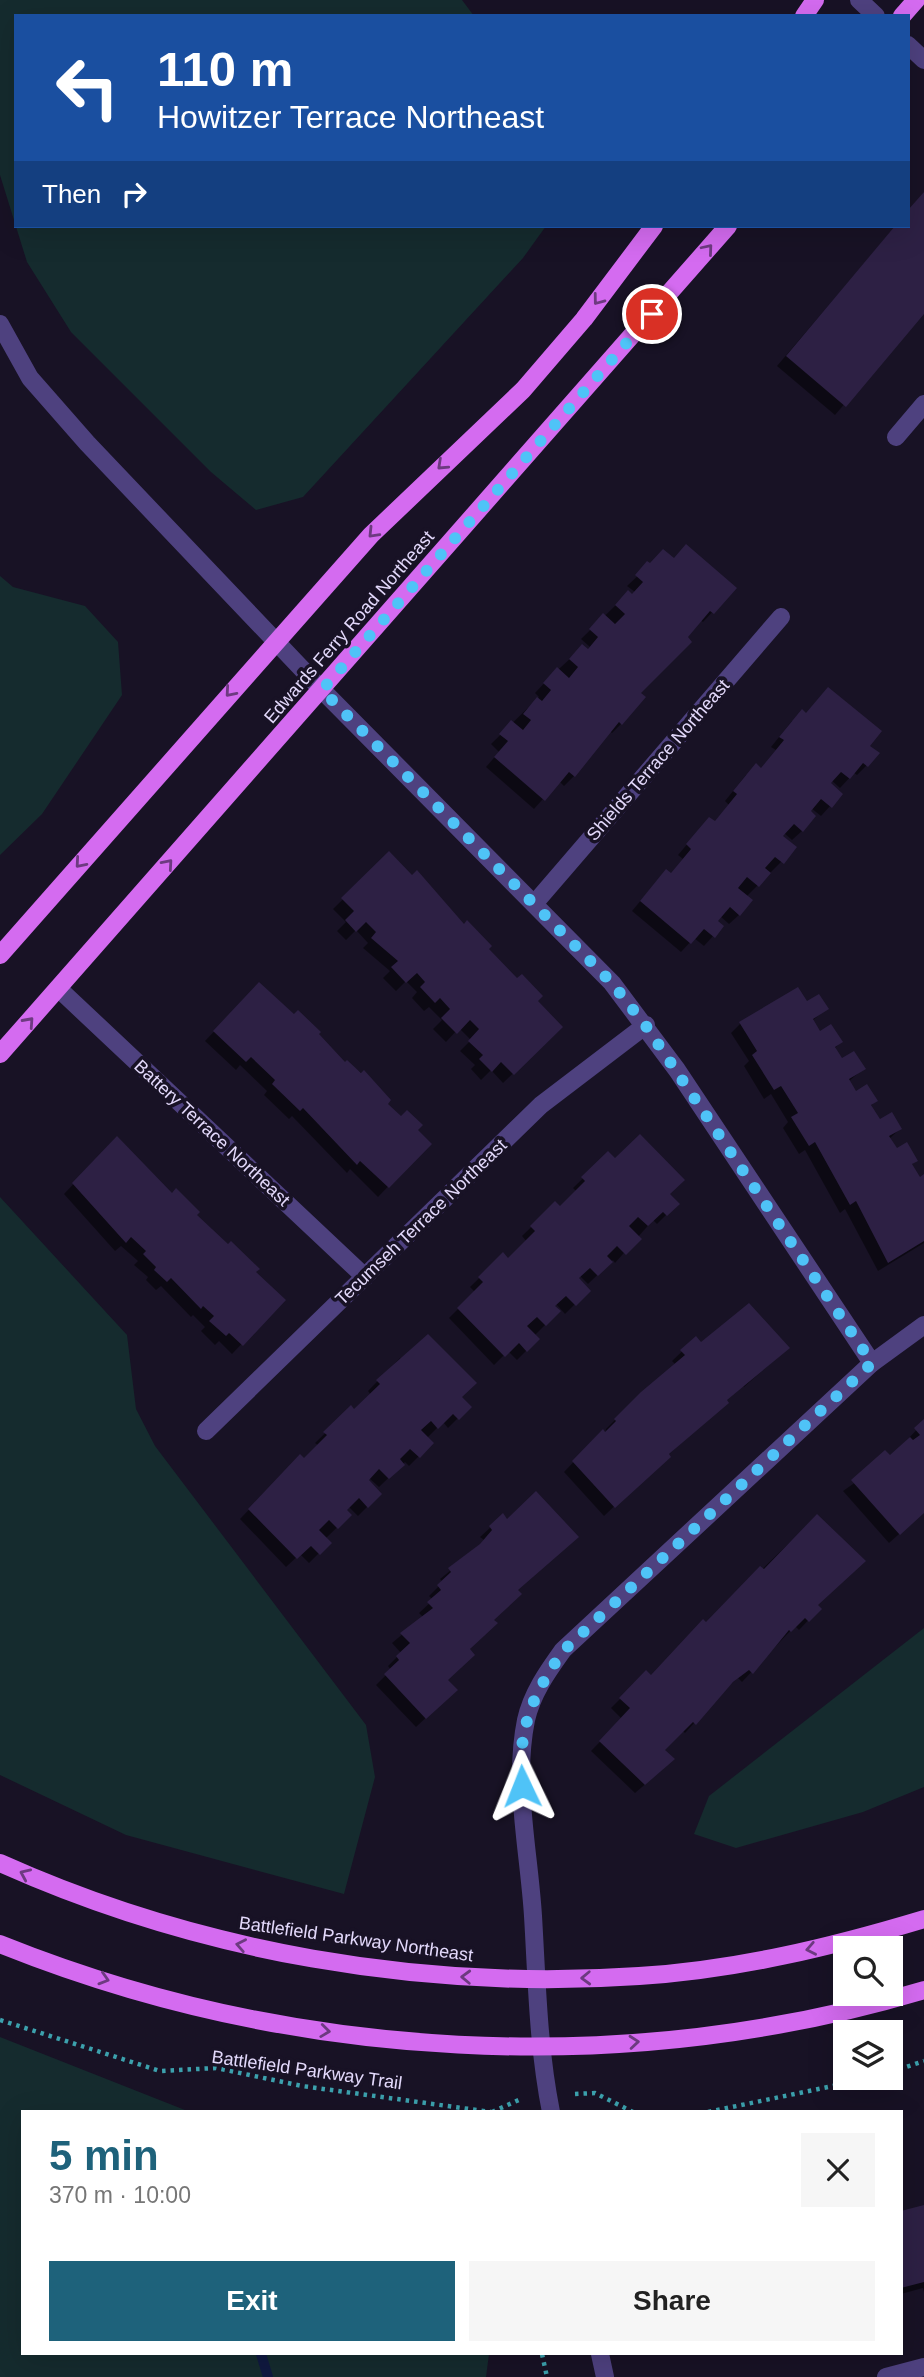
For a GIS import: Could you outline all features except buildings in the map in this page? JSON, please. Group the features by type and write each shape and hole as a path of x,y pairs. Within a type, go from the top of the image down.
{"main road":[{"path":"904,14 916,0"},
{"path":"0,955 371,535 523,390 584,319 652,228"},
{"name":"Edwards Ferry Road Northeast","path":"0,1054 726,228"},
{"name":"Battlefield Parkway Northeast","path":"0,1863 126,1913 235,1945 444,1976 534,1980 641,1976 735,1965 845,1943 924,1919"},
{"path":"0,1944 38,1959 221,2012 303,2029 451,2047 541,2048 677,2038 766,2026 862,2008 924,1990"}],"street":[{"path":"859,0 874,14"},
{"path":"910,47 924,60"},
{"path":"0,324 38,387 322,690 612,983 646,1026 872,1363"},
{"path":"896,437 924,404"},
{"name":"Shields Terrace Northeast","path":"534,904 781,617"},
{"name":"Battery Terrace Northeast","path":"59,989 365,1277"},
{"name":"Tecumseh Terrace Northeast","path":"206,1431 541,1105 646,1026"},
{"path":"551,2110 534,1980 533,1919 520,1759 527,1717 540,1684 564,1650 872,1363 924,1325"},
{"path":"600,2355 605,2377"},
{"path":"886,2377 924,2367"}],"path":[{"name":"Battlefield Parkway Trail","path":"0,2020 160,2071 216,2068 302,2085 477,2110"},
{"path":"903,2068 924,2061"},
{"path":"718,2110 833,2086"},
{"path":"595,2093 629,2110"},
{"path":"542,2355 547,2377"}],"green space":[{"path":"0,0 462,0 472,14 14,14 14,220 0,175"},
{"path":"16,228 545,228 523,258 303,497 256,510 211,472 71,332 27,262"},
{"path":"0,576 13,587 85,606 118,642 122,695 42,814 0,855"},
{"path":"0,1197 127,1335 136,1409 155,1446 366,1725 375,1777 344,1894 126,1835 0,1775"},
{"path":"924,1628 924,1787 863,1812 736,1848 694,1834 709,1796"},
{"path":"0,2037 185,2110 21,2110 21,2355 489,2355 486,2377 0,2377"}],"waterway":[{"path":"261,2355 268,2377"}],"route":[{"path":"522,1786 520,1759 527,1717 540,1684 564,1650 872,1363 677,1070 612,983 322,690 652,314"}]}
